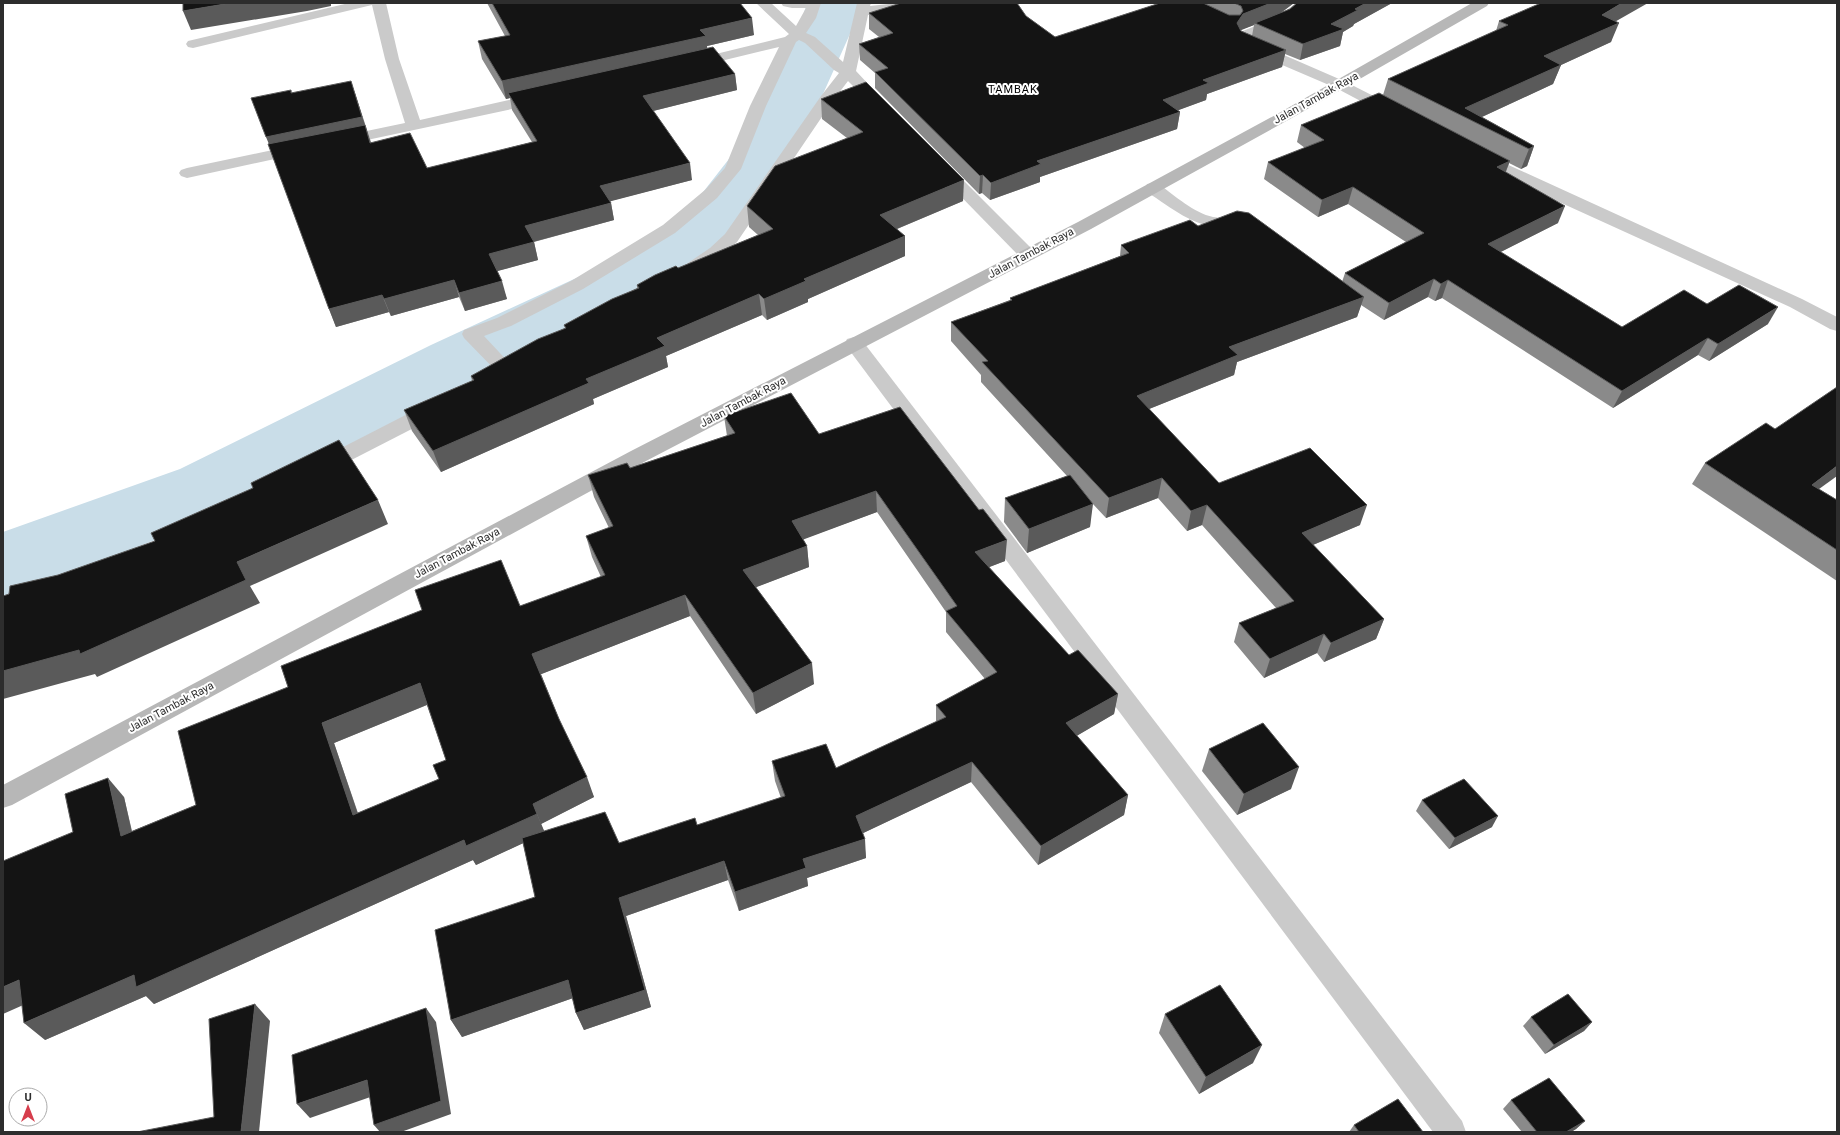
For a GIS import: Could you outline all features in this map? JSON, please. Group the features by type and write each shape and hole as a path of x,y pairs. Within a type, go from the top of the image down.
{"street":[{"path":"193,44 368,3"},
{"path":"379,3 392,59 414,126"},
{"path":"763,3 799,38 843,70 891,116"},
{"path":"488,380 509,366 471,334 504,322 557,295 652,240 669,229 712,194 733,169 758,106 799,38 805,22 812,13 814,3 788,3"},
{"path":"678,276 716,252 731,238 826,99 843,70 863,7 937,3"},
{"path":"1305,3 1281,21 1245,35 1242,40 1243,44 1341,85 1409,120"},
{"name":"Jalan Tambak Raya","path":"3,798 436,564 854,343 947,297 1153,188 1341,85 1482,3"},
{"path":"675,68 799,38"},
{"path":"187,173 414,126 557,94"},
{"path":"1464,149 1519,177 1796,303 1837,325"},
{"path":"930,155 1028,255"},
{"path":"1153,188 1200,218 1211,222 1245,225 1256,230"},
{"path":"854,343 1451,1132"},
{"path":"302,477 450,401"}],"building":[{"path":"183,3 231,3 183,11"},
{"path":"492,3 740,3 752,18 700,30 706,36 502,81 478,41 510,35"},
{"path":"901,3 1017,3 1026,16 1055,37 1160,3 1203,3 1229,15 1240,15 1243,11 1241,6 1234,3 1271,3 1243,14 1237,23 1241,31 1286,50 1203,80 1209,83 1163,100 1180,112 1037,161 1041,164 991,183 983,175 980,176 875,72 888,68 859,44 893,33 869,13"},
{"path":"1297,3 1366,3 1355,9 1358,10 1331,24 1344,29 1303,44 1255,23 1290,9"},
{"path":"1541,3 1622,3 1602,15 1619,23 1544,56 1561,65 1465,108 1534,146 1529,149 1388,79 1508,25 1499,21"},
{"path":"713,47 735,74 643,96 690,163 600,186 611,203 525,226 534,242 489,254 502,281 459,293 454,280 384,299 382,295 329,309 268,144 365,125 370,143 410,133 427,168 537,141 508,93"},
{"path":"351,81 362,117 266,137 251,98 291,90 291,93"},
{"path":"866,82 964,180 880,215 905,236 804,279 806,281 764,299 759,294 657,338 665,346 586,379 589,383 433,451 404,410 474,380 471,376 538,339 566,328 564,325 612,299 639,288 637,285 655,275 676,266 678,268 773,229 747,206 775,166 863,132 821,99"},
{"path":"1379,93 1510,161 1497,167 1565,206 1488,244 1622,327 1684,290 1707,304 1739,285 1778,307 1718,344 1708,338 1622,391 1448,280 1441,284 1434,279 1389,303 1345,273 1424,233 1353,187 1322,200 1268,162 1324,140 1301,125"},
{"path":"1237,211 1249,213 1364,297 1229,347 1238,355 1137,396 1219,483 1310,448 1367,505 1302,533 1384,619 1331,643 1324,634 1270,659 1239,623 1294,601 1207,505 1191,511 1162,478 1109,498 982,362 988,361 951,322 1012,300 1010,298 1129,253 1121,245 1190,220 1198,226"},
{"path":"1837,387 1837,466 1812,485 1837,500 1837,550 1705,463 1766,423 1775,429"},
{"path":"791,393 819,434 900,407 979,510 983,509 1007,540 975,552 1069,655 1078,650 1118,694 1066,723 1128,795 1041,846 972,762 856,816 865,839 803,859 806,868 735,892 724,861 619,898 645,990 576,1013 568,980 451,1020 435,930 535,897 522,838 605,812 619,843 695,818 697,825 785,796 772,761 826,744 836,768 946,717 936,705 997,672 946,611 957,606 876,491 792,521 807,546 743,570 812,663 753,693 685,595 532,654 559,719 587,777 533,804 537,814 466,846 464,840 136,987 134,975 24,1023 19,980 3,987 3,861 73,832 65,794 108,778 121,836 196,805 178,731 288,687 281,666 422,610 415,590 501,560 520,606 605,575 586,536 613,526 588,475 627,463 630,468 735,433 724,416","holes":["420,683 446,760 433,765 439,779 353,815 322,723"]},
{"path":"339,440 378,500 237,562 246,580 80,654 79,650 3,671 3,596 9,594 10,586 58,575 155,541 151,533 253,488 251,483"},
{"path":"1070,475 1093,504 1029,529 1005,498"},
{"path":"1263,723 1299,767 1244,794 1209,749"},
{"path":"1464,779 1498,816 1455,838 1422,800"},
{"path":"1220,985 1262,1045 1206,1077 1165,1014"},
{"path":"1568,994 1592,1022 1554,1045 1531,1017"},
{"path":"255,1004 241,1132 137,1132 214,1117 209,1019"},
{"path":"426,1008 441,1101 374,1125 367,1080 297,1104 292,1055"},
{"path":"1549,1078 1585,1121 1566,1132 1537,1132 1511,1100"},
{"path":"1398,1099 1423,1132 1359,1132 1354,1125"}],"waterway":[{"path":"3,565 208,489 457,362 609,289 712,224 765,154 827,25 834,3"}],"district":[{"name":"TAMBAK","path":"1013,89"}]}
